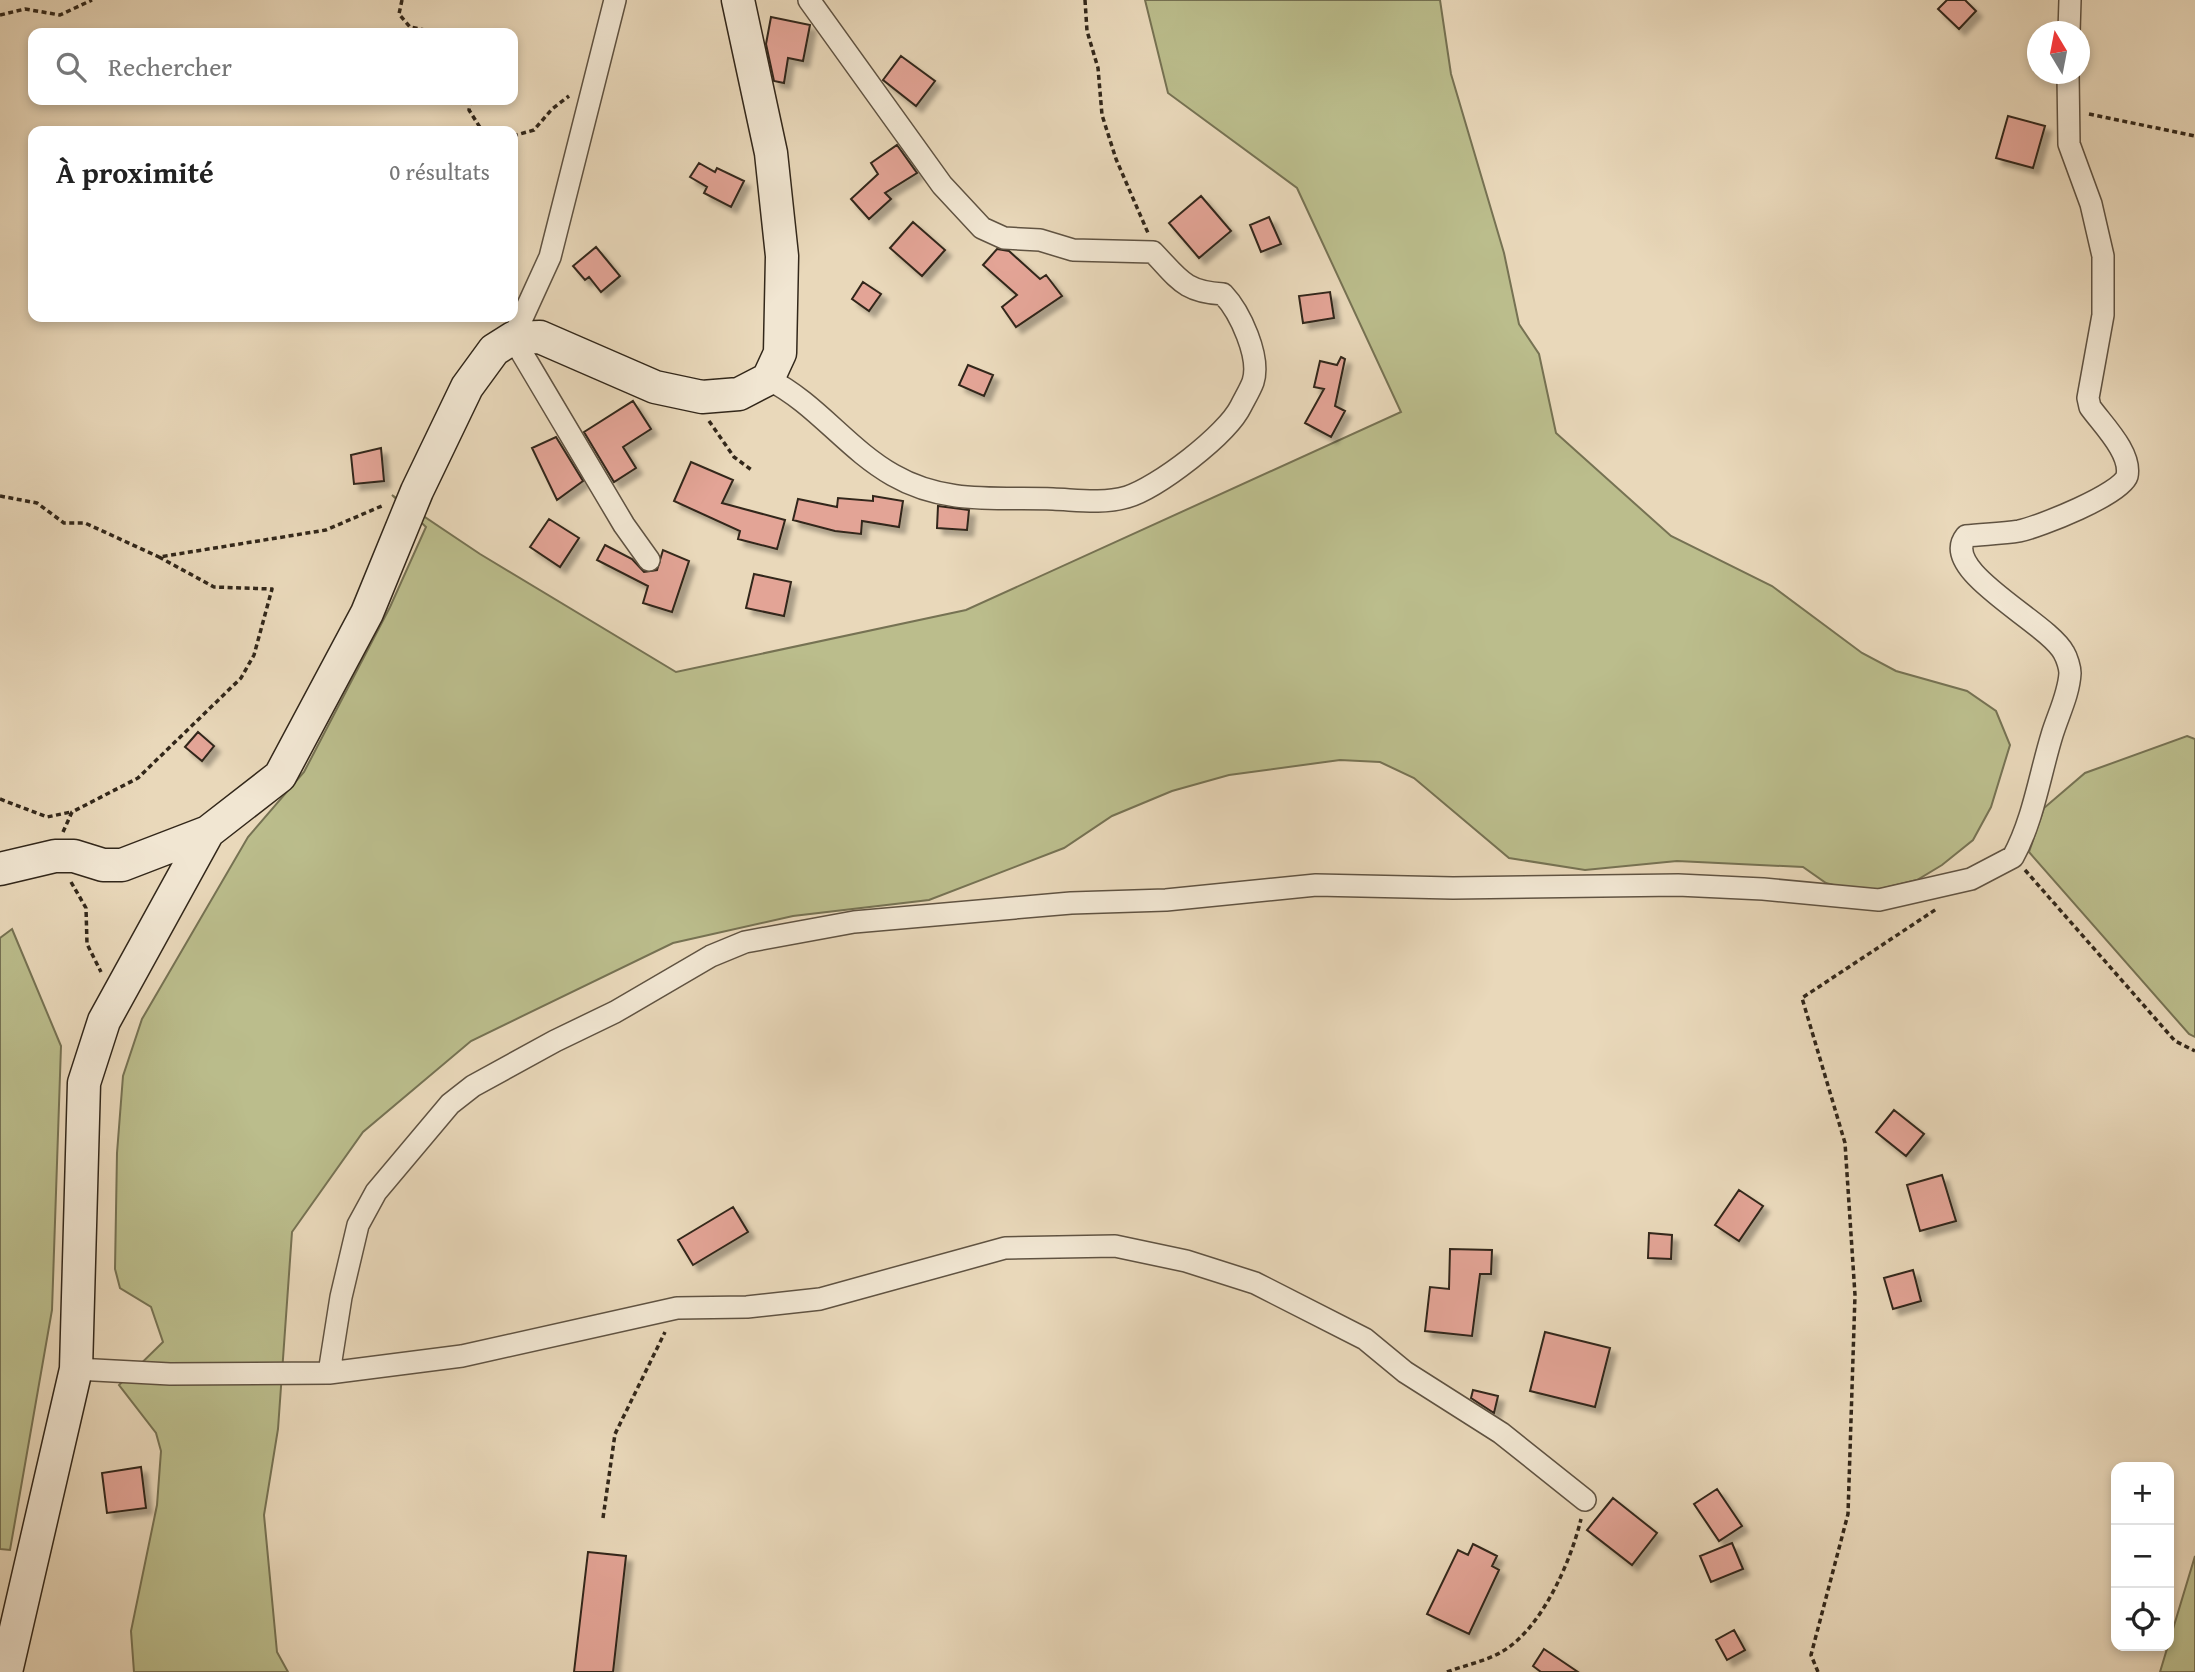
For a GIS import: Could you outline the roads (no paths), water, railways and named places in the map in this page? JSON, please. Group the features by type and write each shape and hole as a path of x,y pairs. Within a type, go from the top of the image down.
{"street":[{"path":"513,338 550,257 615,0"},
{"path":"0,869 55,856 74,856 103,865 122,865 208,832 280,776 367,613 417,491 467,387 494,350 513,338 540,337 655,387 702,397 739,394 768,379 780,353 782,256 771,153 738,0"},
{"path":"768,379 794,392 868,459 923,490 965,499 1098,502 1129,496 1180,466 1221,433 1239,410 1254,380 1252,355 1234,305 1223,294 1200,293 1188,288 1153,252 1073,250 1040,240 1004,238 982,228 942,185 809,0"},
{"path":"2069,21 2070,0"},
{"path":"329,1373 341,1297 358,1225 376,1192 450,1104 473,1086 543,1047 615,1012 711,956 744,942 854,922 1071,903 1166,900 1316,885 1452,888 1678,885 1763,889 1879,900 1971,879 2012,857 2063,704 2070,672 2064,652 2042,628 1970,572 1960,557 1960,543 1966,536 2022,531 2076,510 2122,486 2127,475 2126,459 2090,407 2088,398 2103,315 2103,256 2091,204 2069,144 2066,110 2067,84"},
{"path":"513,338 624,525 649,560"},
{"path":"6,1672 76,1369 85,1083 104,1021 208,832"},
{"path":"76,1369 170,1374 329,1373 462,1356 677,1308 747,1307 820,1299 1005,1248 1115,1245 1186,1261 1255,1283 1365,1339 1405,1372 1501,1433 1585,1500"}]}
